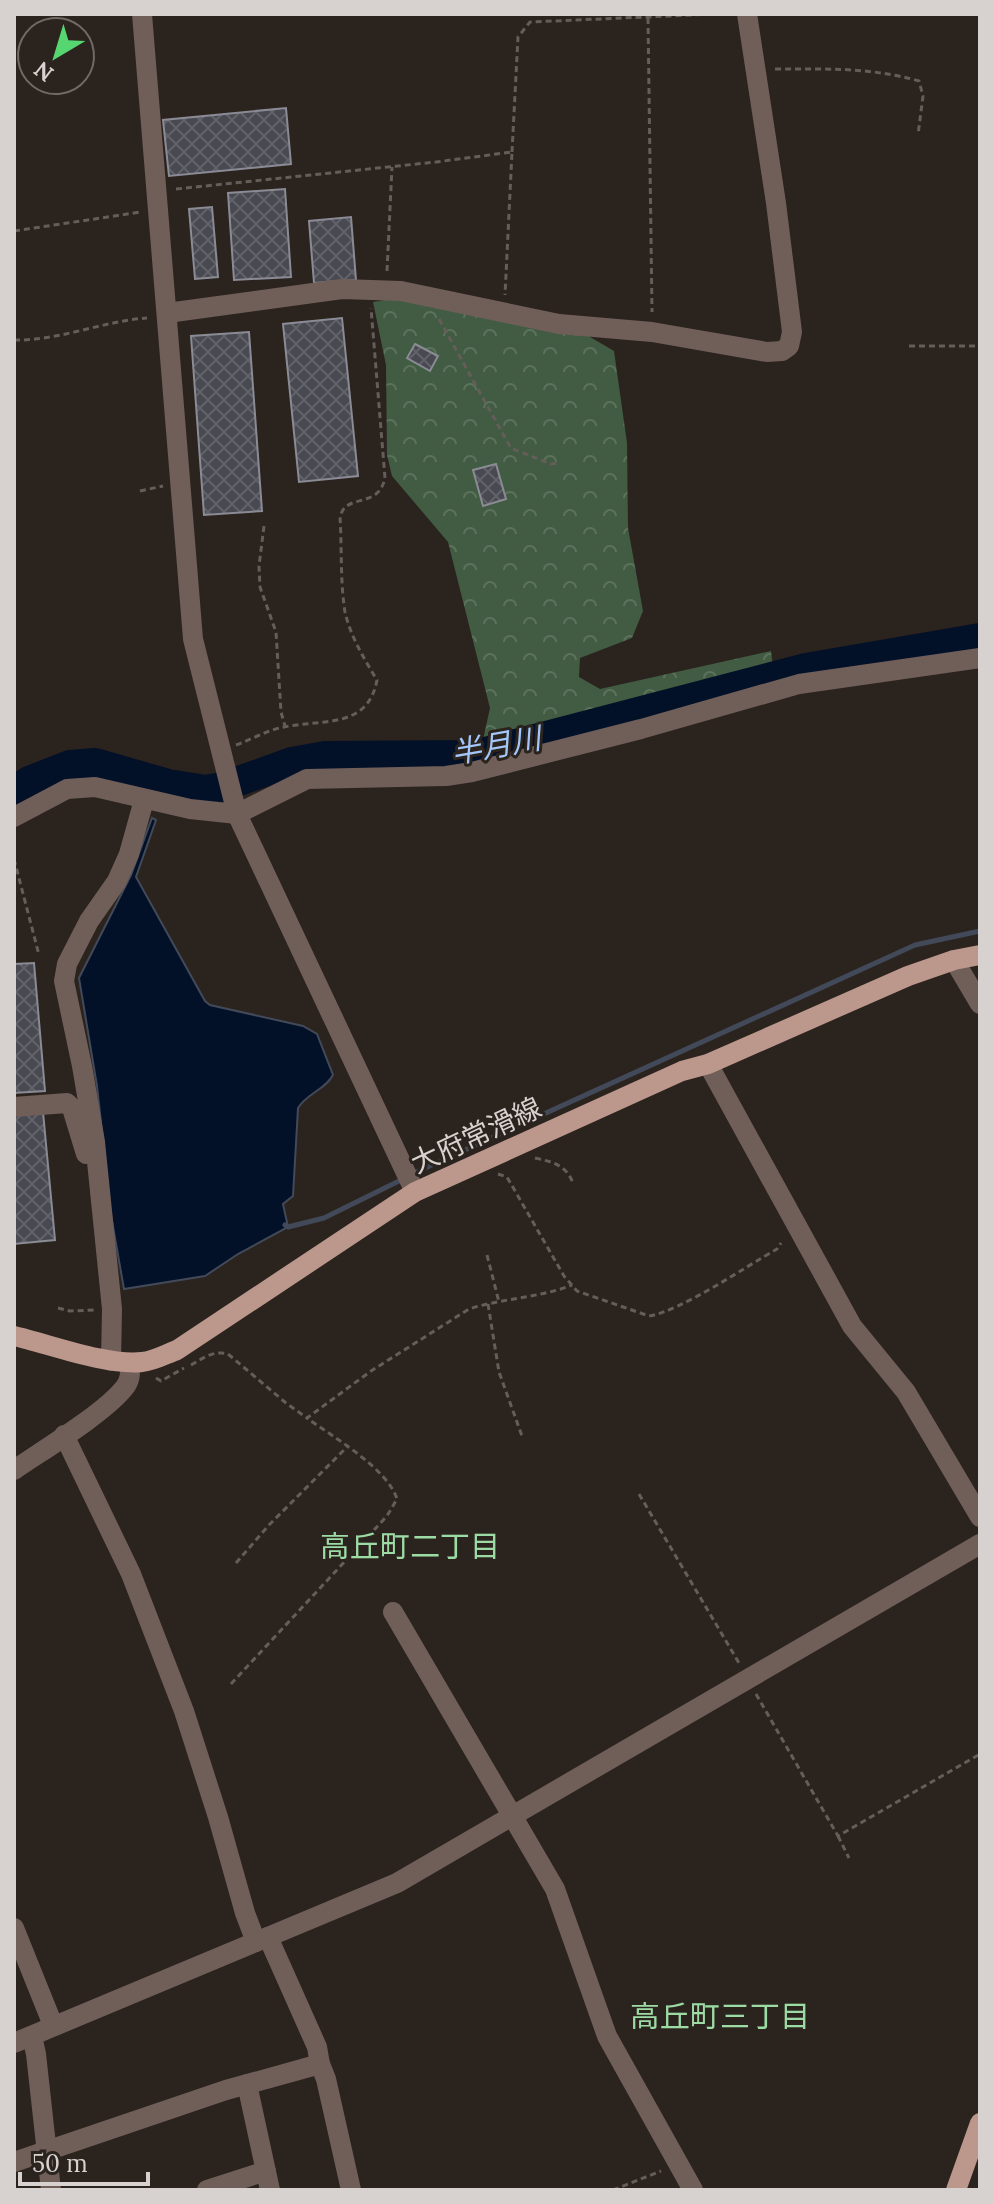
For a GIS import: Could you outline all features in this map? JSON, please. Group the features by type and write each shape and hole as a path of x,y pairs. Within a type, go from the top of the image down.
{"main road":[{"name":"大府常滑線","path":"128,1362 177,1350 415,1192 682,1071 708,1064 908,976 954,960 980,955"},
{"path":"14,1336 128,1362"},
{"path":"956,2190 980,2123"}],"street":[{"path":"142,14 193,639 236,807 415,1192"},
{"path":"167,315 296,294 377,289 559,324 652,332 767,352 782,351 789,346 792,332 747,14"},
{"path":"14,817 67,789 95,787 190,809 236,807 307,779 431,777 472,772 799,684 980,658"},
{"path":"14,1470 105,1406 126,1386 131,1375 112,1309 96,1160 82,1066 64,981 67,964 89,921 117,881 129,854 144,800"},
{"path":"954,960 980,1004"},
{"path":"708,1064 852,1326 906,1392 980,1517"},
{"path":"14,1107 67,1103 72,1108 86,1153 96,1160"},
{"path":"64,1435 131,1574 184,1711 245,1913 262,1939 317,2047 351,2190"},
{"path":"51,2190 36,2054 23,2039 397,1883 980,1544"},
{"path":"393,1612 555,1889 607,2036 693,2190"},
{"path":"14,1928 53,2025"},
{"path":"14,2162 247,2084 320,2064"},
{"path":"207,2190 268,2180 247,2084"}],"path":[{"path":"506,313 518,37 522,29 530,22 541,20 715,14"},
{"path":"651,17 652,332"},
{"path":"756,70 885,71 919,81 923,96 918,135"},
{"path":"14,231 157,200 512,152"},
{"path":"220,750 285,726 318,724 343,718 370,702 375,692 377,680 356,644 346,614 340,517 342,509 349,504 374,497 382,489 385,478 377,289 392,167"},
{"path":"431,298 430,303 511,448 551,464 558,463"},
{"path":"14,340 44,338 128,319 167,315"},
{"path":"909,346 980,346"},
{"path":"140,491 181,484"},
{"path":"264,526 260,587 276,632 281,712 285,726"},
{"path":"14,859 39,955"},
{"path":"517,1147 520,1154 562,1167 568,1171 573,1183"},
{"path":"471,1168 479,1175 501,1174 507,1177 564,1276 577,1291 639,1314 660,1314 777,1249 781,1243"},
{"path":"487,1255 499,1302"},
{"path":"307,1418 371,1371 469,1309 559,1291 572,1285"},
{"path":"488,1303 499,1372 522,1436"},
{"path":"58,1308 70,1311 112,1309"},
{"path":"128,1362 161,1381 209,1355 220,1352 228,1354 286,1403 347,1447 383,1477 395,1492 397,1499 394,1507 231,1684"},
{"path":"236,1563 269,1525 347,1447"},
{"path":"639,1494 849,1858"},
{"path":"838,1836 980,1754"},
{"path":"613,2190 677,2165"}],"green space":[{"path":"397,298 585,334 614,351 627,443 628,528 643,611 632,638 580,658 579,677 600,689 771,651 773,667 481,749 490,708 448,542 392,476 387,455 386,365 373,302"}],"water":[{"path":"152,818 156,820 136,877 205,1001 210,1005 303,1026 317,1034 333,1075 298,1108 293,1196 283,1204 288,1227 205,1276 124,1289 79,978 131,875"}],"building":[{"path":"286,108 291,164 169,176 163,120"},
{"path":"285,189 291,277 234,280 228,193"},
{"path":"212,207 218,277 195,279 189,209"},
{"path":"351,217 356,280 314,283 309,221"},
{"path":"342,318 358,476 299,482 283,324"},
{"path":"249,332 262,511 204,515 191,336"},
{"path":"415,344 438,356 430,371 407,358"},
{"path":"496,464 506,499 483,506 473,470"},
{"path":"34,963 45,1091 14,1093 14,964"},
{"path":"43,1112 55,1240 14,1244 14,1115"}],"waterway":[{"name":"半月川","path":"14,791 29,781 70,765 95,763 168,784 206,790 292,762 325,756 474,755 806,668 980,638"},
{"path":"412,1174 915,945 980,931"},
{"path":"285,1225 288,1227 324,1218 403,1179"}],"district":[{"name":"高丘町二丁目","path":"410,1546"},
{"name":"高丘町三丁目","path":"720,2016"}]}
